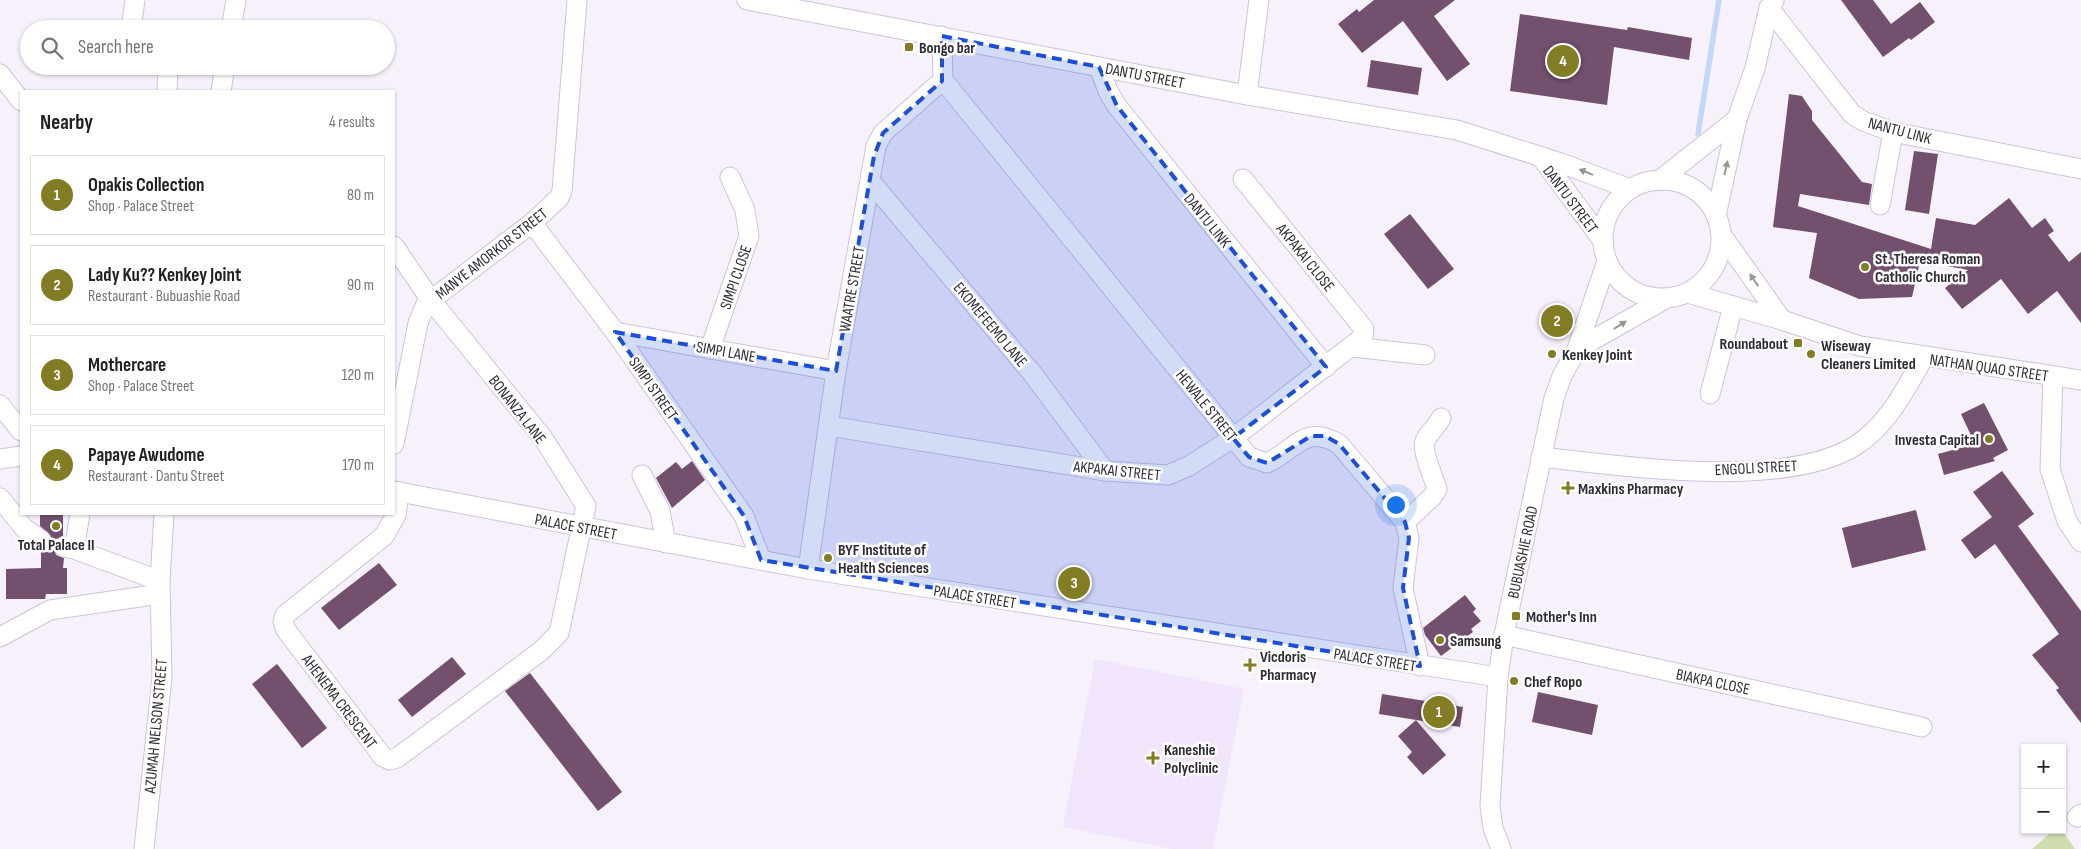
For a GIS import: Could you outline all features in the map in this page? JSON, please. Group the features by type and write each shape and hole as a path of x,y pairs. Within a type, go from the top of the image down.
{"street":[{"path":"132,20 135,0"},
{"path":"233,20 236,0"},
{"name":"MANYE AMORKOR STREET","path":"395,439 418,323 430,299 532,223 558,198 564,182 577,0"},
{"name":"DANTU STREET","path":"747,0 1247,95 1457,130 1561,163 1630,189"},
{"path":"1247,95 1259,0"},
{"path":"1772,4 1755,68 1737,120 1719,225 1720,252 1714,268 1703,283 1688,293 1665,299 1647,297 1630,289 1616,277 1607,261 1603,241 1606,221 1615,203 1630,189 1644,182 1660,180 1678,182 1694,189 1707,201 1719,225 1782,320"},
{"name":"NANTU LINK","path":"1772,4 1852,114 1863,121 1893,132 2081,169"},
{"path":"942,36 944,80"},
{"name":"DANTU LINK","path":"1099,67 1108,91 1117,106 1326,367"},
{"path":"0,74 20,100"},
{"path":"167,90 168,75"},
{"path":"222,90 224,75"},
{"name":"WAATRE STREET","path":"808,569 836,371 876,146 880,137 944,80"},
{"name":"HEWALE STREET","path":"944,80 1249,457 1267,463 1311,436 1326,436 1340,444 1405,522"},
{"path":"1660,180 1737,120"},
{"path":"1880,205 1893,132"},
{"name":"DANTU STREET","path":"1540,157 1603,241"},
{"name":"SIMPI CLOSE","path":"710,349 749,236 745,210 730,177"},
{"name":"AKPAKAI CLOSE","path":"1243,179 1364,329 1358,342"},
{"name":"EKOMEFEEMO LANE","path":"871,182 1032,373 1105,471"},
{"name":"SIMPI STREET","path":"532,223 615,332 744,516 761,560"},
{"name":"BONANZA LANE","path":"395,247 430,299 542,438 586,506 581,527"},
{"name":"BUBUASHIE ROAD","path":"1496,848 1490,806 1498,677 1504,635 1554,398 1562,376 1578,349 1607,261"},
{"name":"NATHAN QUAO STREET","path":"1688,293 1782,320 1860,346 2081,380"},
{"name":"BUBUASHIE ROAD","path":"1578,349 1665,299"},
{"path":"1710,394 1733,306"},
{"name":"SIMPI LANE","path":"615,332 836,371"},
{"path":"1358,342 1425,355"},
{"name":"AKPAKAI STREET","path":"829,426 1105,471 1168,475 1189,466 1234,438 1358,342"},
{"name":"ENGOLI STREET","path":"1541,458 1660,470 1756,470 1799,467 1847,450 1876,427 1892,411 1924,357"},
{"path":"2054,376 2050,469 2067,521 2081,542"},
{"path":"0,405 20,430"},
{"path":"1420,666 1403,588 1410,538 1405,522 1432,497 1437,489 1424,449 1425,441 1438,426 1441,418"},
{"path":"0,458 20,456"},
{"path":"642,475 660,511 666,543"},
{"name":"PALACE STREET","path":"397,491 808,569 1498,677"},
{"name":"AHENEMA CRESCENT","path":"397,491 396,515 384,536 285,615 283,622 286,630 386,760 398,758 553,640 559,632 581,527"},
{"path":"0,498 24,528 41,540"},
{"path":"80,515 69,548 160,587"},
{"name":"AZUMAH NELSON STREET","path":"144,849 162,678 160,587 164,515"},
{"path":"0,637 50,610 160,587"},
{"name":"BIAKPA CLOSE","path":"1504,635 1922,726"}],"highlighted area":[{"path":"942,36 1099,67 1117,106 1326,367 1233,438 1249,457 1267,463 1311,436 1325,436 1339,444 1405,522 1409,538 1403,588 1420,666 761,560 744,516 615,332 836,371 874,156 883,133 942,81"}],"shaded area":[{"name":"Kaneshie Polyclinic","path":"1095,659 1244,689 1213,849 1172,849 1063,827"}],"green space":[{"path":"2049,834 2065,834 2075,849 2032,849"}],"building":[{"path":"1374,0 1455,0 1434,16 1470,64 1447,81 1403,21 1362,53 1338,24 1357,9 1359,12"},
{"path":"1841,0 1873,0 1891,24 1920,2 1935,22 1911,40 1909,38 1883,57"},
{"path":"1520,14 1627,30 1628,27 1692,38 1689,60 1614,47 1607,105 1510,91"},
{"path":"1371,60 1422,68 1418,95 1367,87"},
{"path":"1789,94 1802,96 1812,111 1812,120 1862,182 1872,184 1869,205 1800,194 1798,206 1931,249 1936,218 1975,225 2009,198 2032,228 2045,218 2054,231 2048,235 2069,262 2081,252 2081,323 2057,291 2028,314 2001,279 1962,309 1945,288 1968,270 1925,262 1921,257 1912,297 1859,299 1809,278 1817,233 1773,227"},
{"path":"1914,151 1938,154 1929,214 1905,210"},
{"path":"1410,214 1454,269 1428,289 1384,234"},
{"path":"1984,403 2008,450 1993,458 1995,461 1944,475 1938,454 1975,444 1961,414"},
{"path":"692,461 705,480 672,508 656,478 676,462 682,469"},
{"path":"2002,471 2034,514 2018,526 2081,611 2081,723 2056,690 2059,688 2032,655 2059,634 1995,544 1975,559 1961,540 1992,517 1973,492"},
{"path":"1916,510 1926,550 1852,568 1842,528"},
{"path":"40,515 63,515 63,536 56,539 53,545 56,555 64,558 63,568 67,568 67,594 46,594 45,599 6,599 6,569 41,568 41,551 50,546 51,536 40,526"},
{"path":"379,563 397,585 339,630 321,608"},
{"path":"1465,595 1476,609 1473,612 1481,621 1471,629 1473,632 1441,656 1425,635 1423,628"},
{"path":"452,657 466,674 412,717 398,700"},
{"path":"277,664 327,728 302,748 252,684"},
{"path":"530,673 622,792 598,811 505,691"},
{"path":"1538,692 1598,705 1592,735 1532,722"},
{"path":"1382,694 1463,707 1460,727 1379,714"},
{"path":"1416,720 1446,755 1423,775 1407,757 1412,752 1398,736"}],"waterway":[{"path":"1698,134 1719,0"}],"place":[{"name":"Bongo bar","path":"909,47"},
{"name":"Papaye Awudome","path":"1563,61"},
{"name":"St. Theresa Roman Catholic Church","path":"1865,267"},
{"name":"Lady Ku?? Kenkey Joint","path":"1557,321"},
{"name":"Roundabout","path":"1798,343"},
{"name":"Kenkey Joint","path":"1552,354"},
{"name":"Wiseway Cleaners Limited","path":"1811,354"},
{"name":"Investa Capital","path":"1989,439"},
{"name":"Maxkins Pharmacy","path":"1568,488"},
{"name":"Total Palace II","path":"56,526"},
{"name":"BYF Institute of Health Sciences","path":"828,558"},
{"name":"Mothercare","path":"1074,583"},
{"name":"Mother's Inn","path":"1516,616"},
{"name":"Samsung","path":"1440,640"},
{"name":"Vicdoris Pharmacy","path":"1250,665"},
{"name":"Chef Ropo","path":"1514,681"},
{"name":"Opakis Collection","path":"1439,712"},
{"name":"Kaneshie Polyclinic","path":"1153,758"}]}
